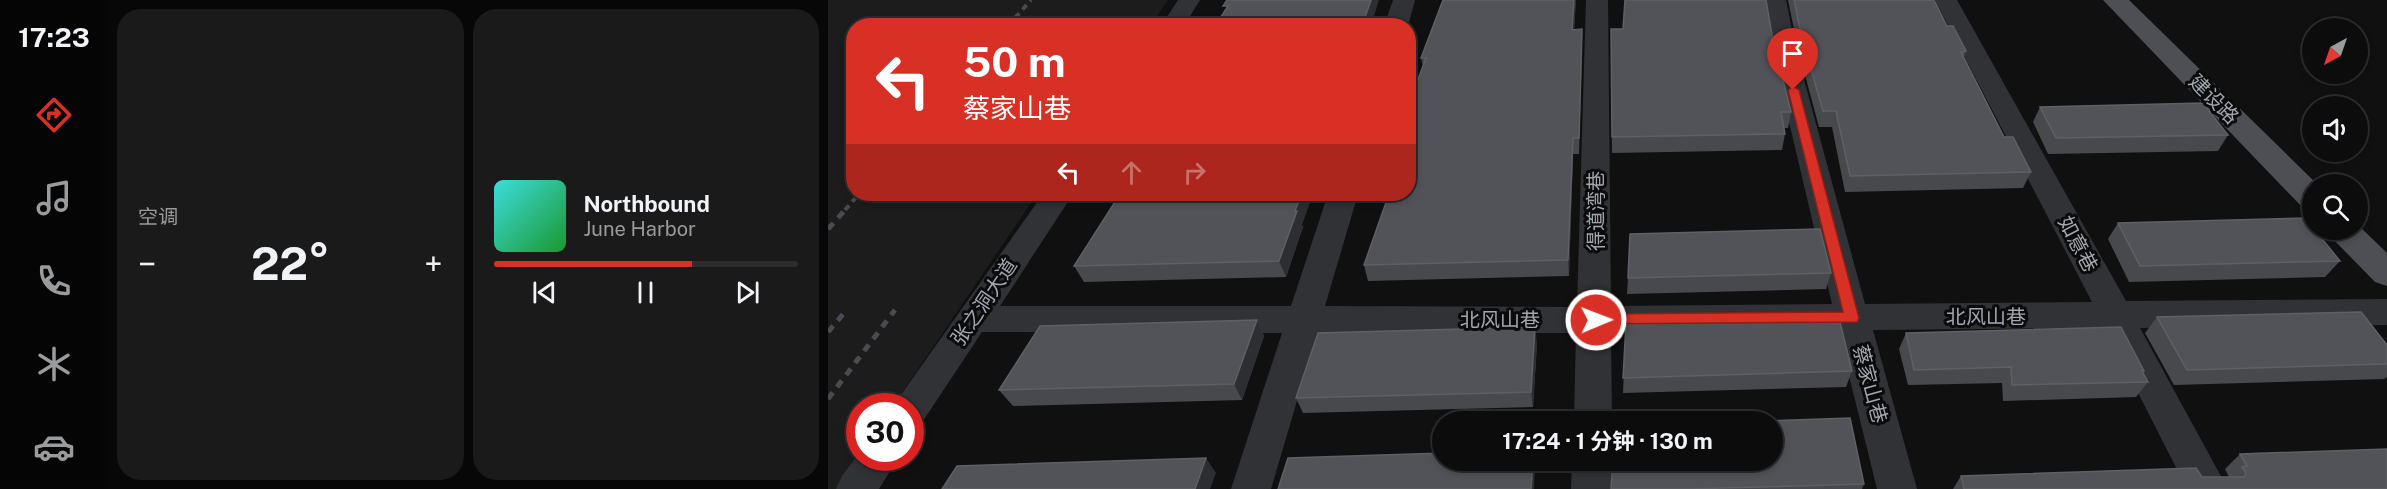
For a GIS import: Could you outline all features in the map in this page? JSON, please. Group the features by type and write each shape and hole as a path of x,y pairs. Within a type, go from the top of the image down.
{"main road":[{"name":"建设路","path":"2115,0 2302,188"},
{"path":"2353,240 2387,273"}],"street":[{"path":"1177,18 1189,0"},
{"path":"1398,18 1404,0"},
{"name":"得道湾巷","path":"1593,411 1596,320 1597,0"},
{"name":"蔡家山巷","path":"1775,0 1792,82 1897,489"},
{"name":"如意巷","path":"1946,0 2208,489"},
{"name":"张之洞大道","path":"922,393 1053,201"},
{"path":"1251,489 1341,201"},
{"name":"北风山巷","path":"973,319 1596,320 2387,312"},
{"path":"856,489 869,471"},
{"path":"1591,489 1592,471"}],"shaded area":[{"path":"828,0 1168,0 1156,18 846,18 846,201 1032,201 902,393 846,393 846,471 849,471 837,489 828,489"}],"building":[{"path":"1227,0 1371,0 1365,18 1220,18 1228,6 1223,6"},
{"path":"1443,0 1574,0 1572,30 1582,29 1579,138 1573,138 1568,260 1364,265 1387,201 1416,201 1416,85 1426,58 1421,58"},
{"path":"1625,0 1766,0 1791,112 1781,112 1785,134 1612,137 1611,29 1623,29"},
{"path":"1794,0 1934,0 1947,26 1953,26 1966,51 1961,52 2004,137 2013,137 2031,172 1850,176 1836,111 1823,111 1801,34"},
{"path":"2203,103 2228,135 2056,138 2040,107"},
{"path":"1116,201 1299,201 1279,261 1074,266"},
{"path":"2302,218 2302,240 2323,240 2340,261 2140,266 2118,223"},
{"path":"1820,229 1831,273 1628,278 1630,234"},
{"path":"2361,312 2387,345 2387,364 2187,370 2157,317"},
{"path":"1839,318 1852,371 1623,378 1626,324"},
{"path":"1257,320 1234,384 999,390 1040,326"},
{"path":"1535,327 1531,392 1296,398 1318,333"},
{"path":"2121,327 2148,382 2012,385 2011,367 1914,370 1906,333"},
{"path":"1850,418 1864,484 1611,489 1612,471 1783,471 1783,420"},
{"path":"2387,449 2387,489 1964,489 1961,476 2196,468 2202,477 2244,477 2246,473 2242,467 2247,466 2240,454"},
{"path":"1432,453 1432,471 1532,471 1531,489 1278,489 1288,458"},
{"path":"1206,458 1195,489 942,489 957,466"}],"railway":[{"path":"1015,18 1031,0"},
{"path":"845,210 853,201"},
{"path":"828,229 846,209"},
{"path":"828,399 895,310"},
{"path":"828,332 845,312"}],"route":[{"path":"1596,320 1852,318 1793,90"}]}
